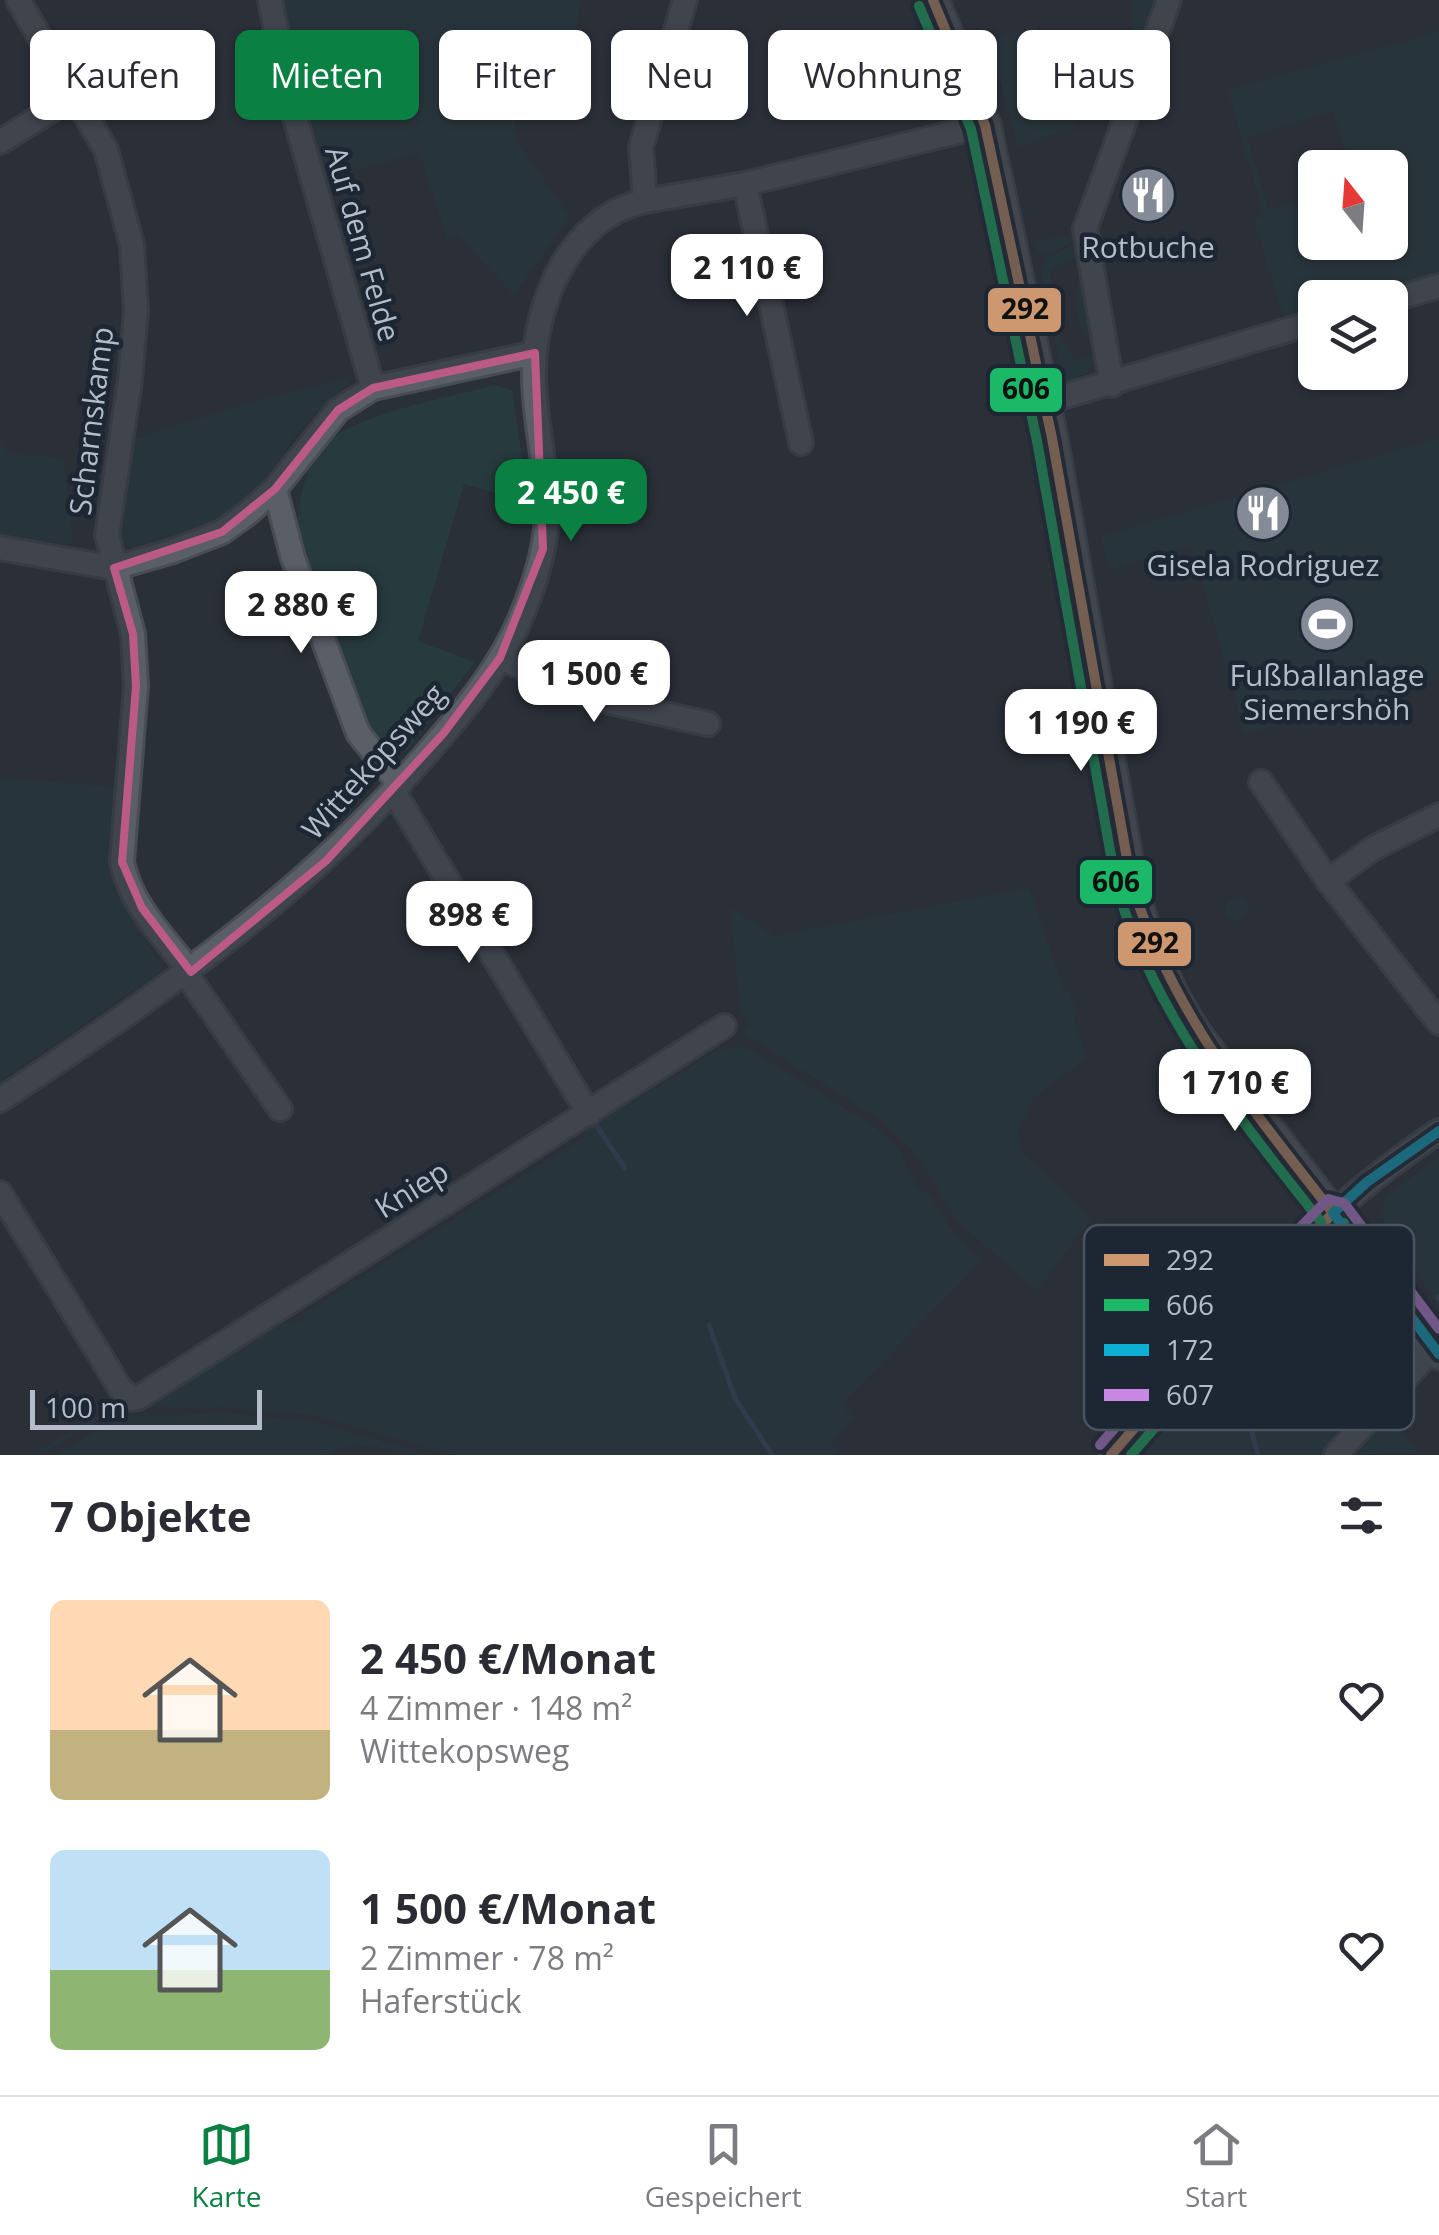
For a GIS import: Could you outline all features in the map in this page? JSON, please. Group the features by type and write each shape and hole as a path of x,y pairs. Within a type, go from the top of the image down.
{"main road":[{"path":"932,0 985,125 1044,402 1131,882 1146,937 1166,984 1194,1031 1343,1225"},
{"path":"1414,1321 1436,1350"}],"street":[{"name":"Scharnskamp","path":"18,0 37,30"},
{"name":"Auf dem Felde","path":"270,0 290,100 373,388"},
{"path":"644,201 641,147 685,0"},
{"path":"1112,385 1085,229 1172,1"},
{"path":"0,142 35,120"},
{"name":"Scharnskamp","path":"90,120 106,150 132,245 136,311 107,535 133,634 136,686 122,862 125,879 280,1109"},
{"name":"Wittekopsweg","path":"0,1100 189,973 326,861 397,788 500,658 531,592 546,528 535,353 548,299 569,254 605,214 644,201 745,184 985,125"},
{"path":"745,184 801,443"},
{"path":"1408,295 1439,286"},
{"path":"1044,402 1298,327"},
{"path":"0,548 114,568 222,532 275,489 338,410 373,388 535,353"},
{"path":"275,489 292,558 358,733 397,788 589,1114"},
{"path":"500,658 593,698 708,724"},
{"path":"1260,782 1328,881 1439,1024"},
{"path":"1328,881 1372,849 1439,815"},
{"name":"Kniep","path":"0,1193 131,1399 148,1394 724,1026"},
{"path":"1321,1225 1367,1182 1439,1131"},
{"path":"1414,1373 1436,1350"},
{"path":"1111,1455 1133,1430"},
{"path":"1336,1455 1360,1430"}],"highlighted area":[{"path":"535,353 543,549 500,658 443,734 326,861 191,972 142,908 122,862 136,686 133,634 114,568 222,532 275,489 338,410 373,388"}],"green space":[{"path":"281,0 581,0 575,30 439,30 439,120 514,120 516,140 570,217 514,295 457,235 447,238 419,152 326,180 311,120 419,120 419,30 288,30"},
{"path":"1132,0 1155,0 1145,30 1132,30"},
{"path":"1017,31 1017,120 1072,120 1074,126 1018,147 997,75 997,39"},
{"path":"1439,32 1439,271 1408,280 1298,280 1298,314 1284,318 1254,220 1264,216 1228,90"},
{"path":"1076,234 1071,242 1044,255 1037,251 1035,242"},
{"path":"1073,245 1079,256 1050,270 1060,335 1076,362 1097,352 1094,370 1069,380 1063,378 1041,271 1047,259"},
{"path":"1084,277 1096,339 1093,341 1086,338 1075,307 1078,278"},
{"path":"352,378 302,427 254,495 209,524 136,551 115,536 131,440 261,399"},
{"path":"494,385 512,390 529,503 464,484 418,641 475,662 406,751 371,734 351,699 300,550 300,500 316,456 338,435 403,408"},
{"name":"Fußballanlage Siemershöh","path":"1439,438 1439,679 1245,734 1192,546 1110,569 1100,537"},
{"path":"0,439 8,453 64,459 73,544 0,538"},
{"path":"0,778 118,787 115,884 163,970 0,1081"},
{"path":"1029,888 1064,991 1068,990 1078,1016 1073,1018 1087,1058 1033,1098 1016,1137 1023,1153 1091,1218 1037,1291 956,1220 917,1155 880,1119 743,1033 749,1025 740,1007 730,907 774,936"},
{"path":"1237,898 1245,901 1245,917 1237,920 1229,917 1226,909 1229,901"},
{"path":"745,1047 875,1127 899,1149 917,1188 929,1194 948,1225 981,1261 841,1405 854,1417 831,1444 839,1452 837,1455 453,1455 318,1416 222,1407 146,1407 282,1324 300,1322 306,1312 585,1137 587,1129 715,1052"},
{"path":"1439,1157 1439,1307 1414,1268 1414,1225 1386,1225 1382,1218 1385,1197"},
{"path":"120,1400 116,1410 39,1455 37,1452"},
{"path":"224,1413 316,1422 428,1455 350,1446 330,1455 56,1455 119,1417"},
{"path":"1154,1430 1344,1430 1322,1455 1131,1455"},
{"path":"1376,1430 1400,1430 1417,1453 1355,1455"}],"waterway":[{"path":"598,1128 625,1168"},
{"path":"709,1325 735,1398 772,1455"},
{"path":"1253,1430 1258,1455"}],"transit line":[{"name":"292","path":"933,0 985,125 1052,438 1131,881 1167,973 1190,1015 1243,1096 1333,1213"},
{"name":"606","path":"919,6 971,129 1037,441 1116,884 1152,978 1176,1021 1230,1103 1321,1222"},
{"name":"172","path":"1333,1213 1367,1182 1439,1131"},
{"name":"607","path":"1303,1225 1328,1199 1344,1203 1361,1225"},
{"name":"292","path":"1321,1225 1333,1213"},
{"name":"172","path":"1333,1213 1342,1225"},
{"name":"607","path":"1414,1296 1439,1329"},
{"name":"172","path":"1414,1321 1439,1354"},
{"name":"607","path":"1100,1445 1113,1430"},
{"name":"292","path":"1111,1455 1133,1430"},
{"name":"606","path":"1131,1455 1153,1430"}],"place":[{"name":"Rotbuche","path":"1148,195"},
{"name":"Gisela Rodriguez","path":"1263,513"},
{"name":"Fußballanlage Siemershöh","path":"1327,624"}]}
